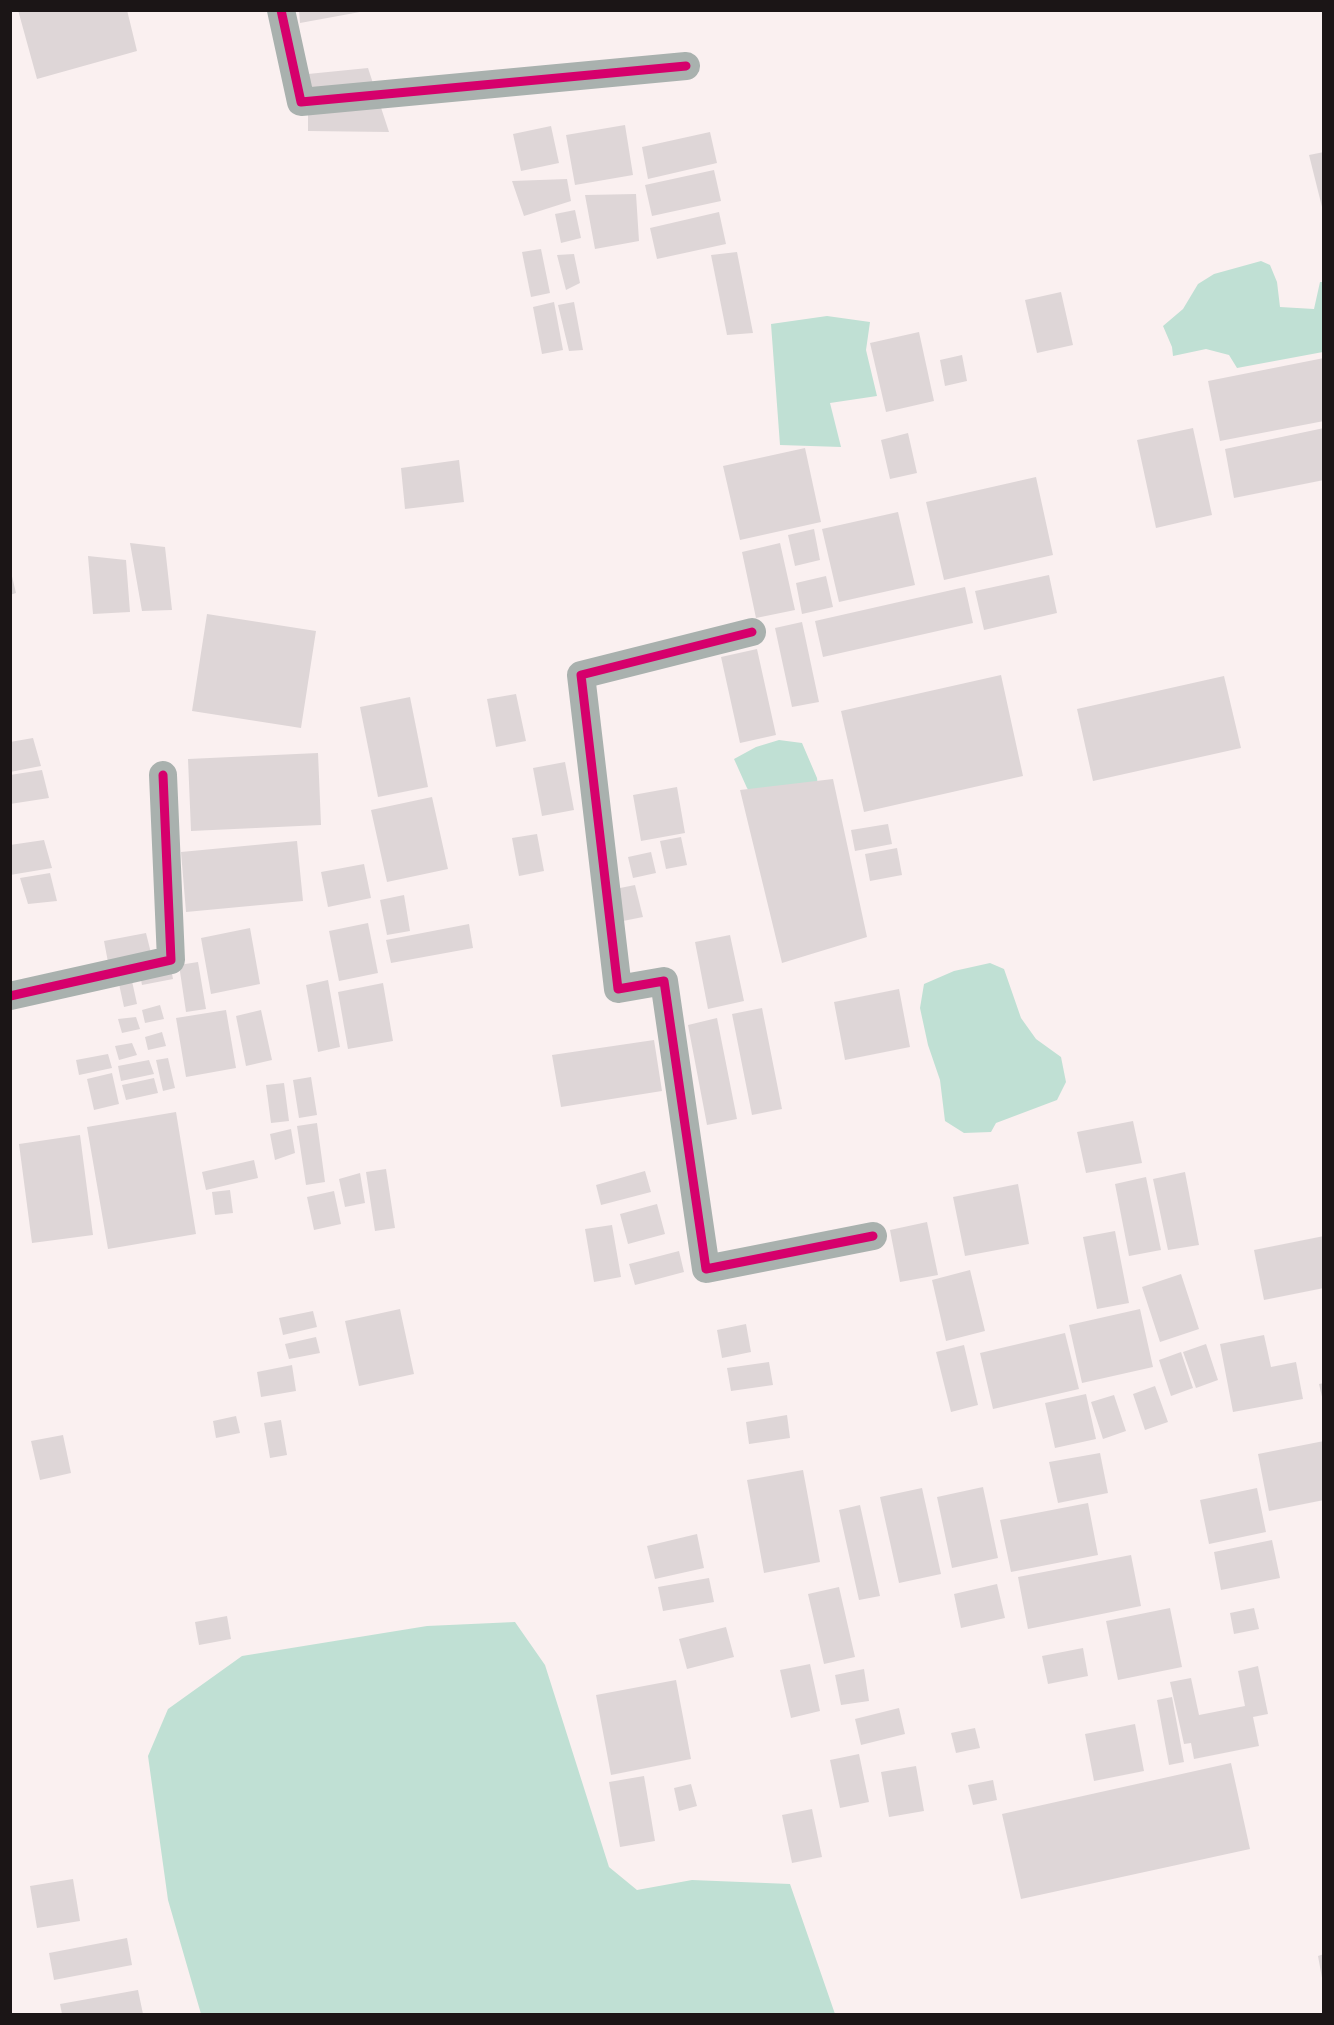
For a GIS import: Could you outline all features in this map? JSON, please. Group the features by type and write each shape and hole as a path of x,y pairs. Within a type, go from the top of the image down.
{"street":[{"path":"281,10 301,102 686,66"},
{"path":"752,632 581,675 618,989 664,981 706,1269 873,1236"},
{"path":"10,996 171,960 163,776"}],"shaded area":[{"path":"1261,261 1270,265 1277,282 1280,307 1314,309 1320,282 1323,282 1323,352 1237,368 1229,355 1206,349 1173,356 1172,347 1163,326 1183,309 1198,284 1214,274"},
{"path":"827,316 870,322 866,350 877,396 830,403 841,447 780,445 771,324"},
{"path":"779,740 802,743 817,778 820,805 776,829 747,788 734,759 756,747"},
{"path":"990,963 1004,969 1021,1018 1036,1039 1061,1057 1066,1082 1057,1100 996,1123 991,1132 964,1133 945,1121 940,1080 928,1045 920,1008 924,984 954,971"},
{"path":"515,1622 545,1665 609,1867 637,1890 692,1880 790,1884 835,2014 201,2014 168,1900 148,1756 168,1709 242,1656 427,1626"}],"building":[{"path":"18,10 127,10 137,51 37,79"},
{"path":"299,10 360,10 360,12 300,23"},
{"path":"368,68 389,132 308,131 308,74"},
{"path":"625,125 633,175 575,185 566,135"},
{"path":"551,126 559,163 521,171 513,134"},
{"path":"710,132 717,163 648,179 642,147"},
{"path":"1324,152 1324,211 1323,211 1309,155"},
{"path":"714,170 721,201 652,216 645,185"},
{"path":"567,179 571,201 524,216 512,181"},
{"path":"636,194 639,241 595,249 585,195"},
{"path":"575,210 581,238 561,243 555,214"},
{"path":"719,212 726,244 657,259 650,228"},
{"path":"541,249 550,293 531,297 522,252"},
{"path":"737,252 753,333 727,335 711,255"},
{"path":"574,254 580,283 566,290 557,255"},
{"path":"1061,292 1073,345 1037,353 1025,300"},
{"path":"554,302 563,350 542,354 533,307"},
{"path":"574,302 583,350 569,351 558,305"},
{"path":"919,332 934,401 886,412 870,343"},
{"path":"962,355 967,381 945,386 940,360"},
{"path":"1324,358 1324,421 1220,441 1208,381"},
{"path":"1193,428 1212,515 1156,528 1137,440"},
{"path":"1324,428 1324,480 1234,498 1225,449"},
{"path":"908,433 917,473 890,479 881,440"},
{"path":"805,448 821,522 740,540 723,466"},
{"path":"459,460 464,502 405,509 401,468"},
{"path":"1036,477 1053,555 944,580 926,502"},
{"path":"898,512 915,585 839,602 822,529"},
{"path":"814,529 820,560 795,566 788,535"},
{"path":"130,543 165,547 172,610 142,611"},
{"path":"780,543 795,610 756,618 742,552"},
{"path":"88,556 126,560 130,612 93,614"},
{"path":"10,568 16,593 10,595"},
{"path":"1049,575 1057,613 984,630 975,591"},
{"path":"826,576 833,607 802,614 796,583"},
{"path":"965,587 973,623 823,657 815,621"},
{"path":"207,614 316,631 301,728 192,711"},
{"path":"802,622 819,702 792,707 775,628"},
{"path":"757,649 776,735 740,743 721,657"},
{"path":"1001,675 1023,776 864,812 841,711"},
{"path":"1224,676 1241,748 1093,781 1077,709"},
{"path":"516,694 526,741 496,747 487,699"},
{"path":"410,697 428,787 378,797 360,707"},
{"path":"33,738 41,766 10,772 10,742"},
{"path":"318,753 321,825 191,831 188,759"},
{"path":"565,762 574,810 542,816 533,768"},
{"path":"42,770 49,798 10,804 10,775"},
{"path":"833,779 867,937 782,963 740,790"},
{"path":"677,787 685,833 641,841 633,795"},
{"path":"432,797 448,869 387,882 371,810"},
{"path":"888,824 892,844 855,851 851,830"},
{"path":"537,834 544,871 519,876 512,838"},
{"path":"681,837 687,865 666,869 660,841"},
{"path":"44,840 52,868 10,875 10,845"},
{"path":"297,841 303,901 186,912 181,852"},
{"path":"897,848 902,875 870,881 865,854"},
{"path":"651,852 656,873 633,878 628,857"},
{"path":"364,864 371,898 328,907 321,872"},
{"path":"50,873 57,901 28,904 20,878"},
{"path":"635,885 643,917 618,922 610,890"},
{"path":"404,895 410,931 387,935 380,900"},
{"path":"368,923 378,973 339,981 329,931"},
{"path":"469,924 473,948 391,963 386,940"},
{"path":"250,928 260,984 211,994 201,938"},
{"path":"146,933 151,953 108,962 104,941"},
{"path":"730,935 744,1001 708,1009 695,942"},
{"path":"169,958 173,979 142,985 138,964"},
{"path":"198,962 206,1009 186,1012 179,965"},
{"path":"328,980 340,1047 318,1052 306,985"},
{"path":"132,981 137,1004 124,1007 119,984"},
{"path":"383,983 393,1041 348,1049 338,992"},
{"path":"899,989 910,1047 845,1060 834,1002"},
{"path":"160,1005 164,1019 145,1023 142,1010"},
{"path":"762,1008 782,1109 752,1115 732,1014"},
{"path":"226,1010 236,1068 186,1077 176,1018"},
{"path":"261,1010 272,1060 246,1066 236,1016"},
{"path":"136,1017 140,1029 122,1033 118,1019"},
{"path":"717,1018 737,1119 707,1125 688,1025"},
{"path":"162,1032 166,1046 148,1050 145,1037"},
{"path":"654,1040 662,1091 561,1107 552,1055"},
{"path":"132,1043 137,1055 119,1060 115,1046"},
{"path":"108,1054 112,1068 79,1075 76,1060"},
{"path":"168,1058 175,1088 163,1091 156,1060"},
{"path":"149,1060 154,1074 121,1081 118,1066"},
{"path":"112,1073 119,1104 94,1110 87,1079"},
{"path":"311,1077 317,1115 299,1118 293,1080"},
{"path":"154,1078 158,1093 126,1100 122,1085"},
{"path":"284,1083 289,1121 271,1123 266,1085"},
{"path":"176,1112 196,1234 108,1249 87,1127"},
{"path":"1133,1121 1142,1163 1086,1173 1077,1132"},
{"path":"317,1123 325,1182 306,1185 297,1126"},
{"path":"291,1129 295,1153 275,1160 270,1134"},
{"path":"80,1135 93,1235 32,1243 19,1144"},
{"path":"254,1160 258,1178 206,1190 202,1172"},
{"path":"386,1169 395,1228 375,1231 366,1172"},
{"path":"645,1171 651,1192 601,1205 596,1185"},
{"path":"1185,1172 1199,1245 1168,1250 1153,1179"},
{"path":"360,1173 365,1203 345,1207 339,1179"},
{"path":"1146,1177 1161,1250 1129,1256 1115,1184"},
{"path":"1018,1184 1029,1244 965,1256 953,1197"},
{"path":"230,1190 233,1213 215,1215 212,1192"},
{"path":"334,1191 341,1224 314,1230 307,1197"},
{"path":"657,1204 665,1234 628,1244 620,1214"},
{"path":"927,1222 938,1275 900,1282 890,1230"},
{"path":"612,1225 621,1277 594,1282 585,1229"},
{"path":"1115,1231 1129,1303 1097,1309 1083,1237"},
{"path":"1324,1236 1324,1288 1264,1300 1254,1250"},
{"path":"679,1251 684,1272 635,1285 629,1264"},
{"path":"970,1270 985,1331 946,1341 932,1280"},
{"path":"1181,1274 1199,1329 1160,1342 1142,1287"},
{"path":"400,1309 414,1374 359,1386 345,1321"},
{"path":"1140,1309 1153,1367 1082,1383 1069,1325"},
{"path":"313,1311 317,1327 283,1335 279,1318"},
{"path":"746,1324 751,1352 722,1358 717,1330"},
{"path":"1065,1333 1079,1389 993,1409 980,1353"},
{"path":"1264,1335 1271,1367 1296,1362 1303,1399 1233,1412 1220,1344"},
{"path":"316,1337 320,1353 289,1359 285,1344"},
{"path":"1206,1344 1218,1380 1196,1388 1183,1352"},
{"path":"964,1345 978,1405 951,1412 936,1352"},
{"path":"1181,1352 1193,1388 1171,1396 1159,1360"},
{"path":"769,1362 773,1385 731,1391 727,1368"},
{"path":"292,1365 296,1391 261,1397 257,1372"},
{"path":"1324,1383 1324,1401 1323,1401 1319,1384"},
{"path":"1155,1386 1168,1422 1145,1430 1133,1394"},
{"path":"1086,1394 1096,1439 1055,1448 1045,1403"},
{"path":"1114,1395 1126,1431 1103,1439 1091,1402"},
{"path":"787,1415 790,1438 749,1444 746,1422"},
{"path":"236,1416 240,1433 216,1438 213,1421"},
{"path":"281,1420 287,1455 270,1458 264,1423"},
{"path":"63,1435 71,1473 40,1480 31,1441"},
{"path":"1324,1441 1324,1500 1269,1511 1258,1454"},
{"path":"1100,1453 1108,1493 1058,1503 1049,1462"},
{"path":"803,1470 820,1562 764,1573 747,1480"},
{"path":"983,1487 998,1558 952,1568 937,1497"},
{"path":"922,1488 941,1574 899,1583 880,1497"},
{"path":"1257,1488 1266,1532 1209,1544 1200,1500"},
{"path":"1088,1503 1098,1555 1011,1572 1000,1520"},
{"path":"860,1505 880,1596 859,1600 839,1510"},
{"path":"697,1534 704,1568 655,1579 647,1546"},
{"path":"1272,1540 1280,1578 1221,1590 1214,1552"},
{"path":"1131,1555 1141,1606 1028,1629 1018,1577"},
{"path":"709,1578 714,1602 663,1611 658,1587"},
{"path":"997,1584 1005,1618 961,1628 954,1594"},
{"path":"839,1587 855,1657 824,1664 808,1594"},
{"path":"1170,1608 1182,1667 1118,1680 1106,1621"},
{"path":"1254,1608 1259,1629 1234,1634 1230,1613"},
{"path":"227,1616 231,1639 199,1645 195,1622"},
{"path":"726,1627 734,1657 687,1669 679,1639"},
{"path":"1083,1648 1088,1676 1048,1684 1042,1656"},
{"path":"810,1664 820,1711 791,1718 780,1670"},
{"path":"1258,1666 1268,1714 1253,1717 1259,1746 1194,1759 1191,1743 1184,1744 1170,1682 1191,1678 1199,1715 1245,1706 1238,1671"},
{"path":"864,1669 869,1701 841,1705 835,1675"},
{"path":"676,1680 691,1759 611,1775 596,1695"},
{"path":"1172,1697 1184,1762 1169,1765 1157,1700"},
{"path":"899,1708 905,1734 861,1745 855,1719"},
{"path":"1135,1724 1144,1771 1094,1781 1085,1734"},
{"path":"975,1728 980,1748 956,1753 951,1733"},
{"path":"859,1754 869,1802 840,1808 830,1760"},
{"path":"1231,1763 1250,1849 1021,1899 1002,1814"},
{"path":"916,1766 924,1811 889,1817 881,1772"},
{"path":"644,1776 655,1841 620,1847 609,1782"},
{"path":"993,1780 997,1800 973,1805 968,1785"},
{"path":"691,1784 697,1806 679,1811 674,1788"},
{"path":"812,1809 822,1857 792,1863 782,1815"},
{"path":"73,1879 80,1921 37,1928 30,1886"},
{"path":"127,1938 132,1965 54,1980 49,1953"},
{"path":"1324,1954 1324,1978 1322,1978 1318,1956"},
{"path":"138,1990 143,2014 62,2014 60,2004"}],"cycle path":[{"path":"281,10 301,102 686,66"},
{"path":"752,632 581,675 618,989 664,981 706,1269 873,1236"},
{"path":"10,996 171,960 163,775"}]}
